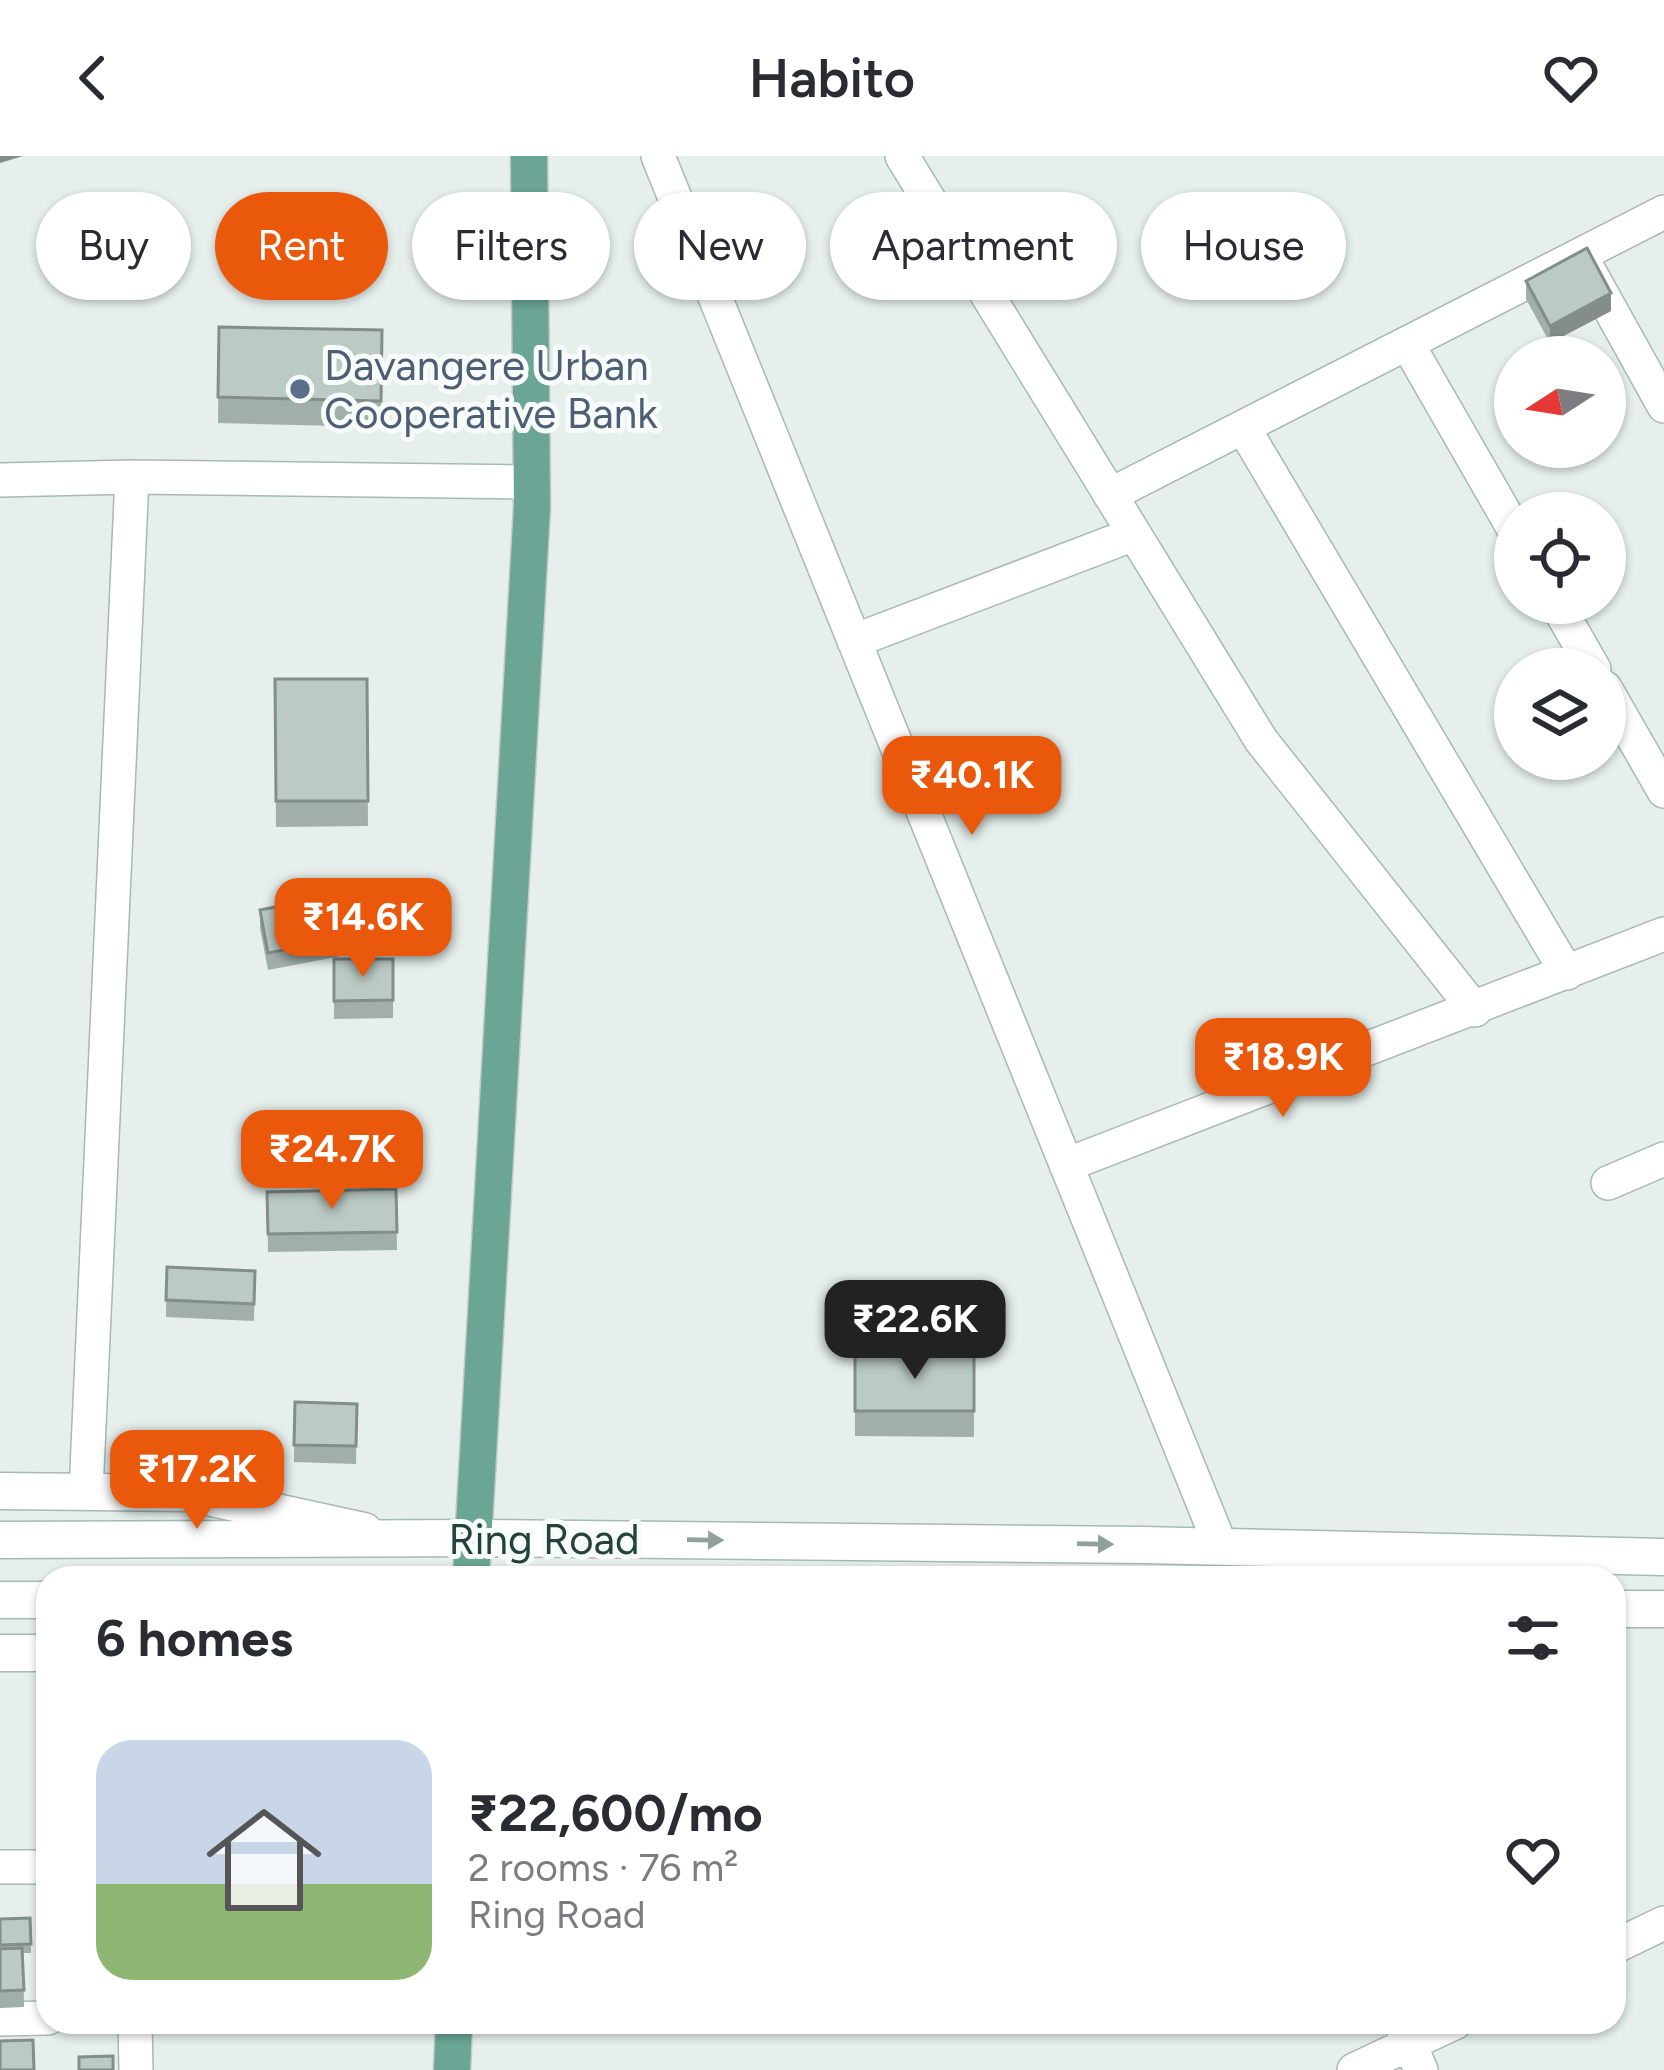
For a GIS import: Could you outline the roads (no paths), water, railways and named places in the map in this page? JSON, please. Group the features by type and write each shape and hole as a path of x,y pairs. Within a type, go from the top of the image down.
{"main road":[{"path":"472,1566 532,482 529,156"},
{"path":"0,1491 189,1493 398,1538"},
{"name":"Ring Road","path":"0,1540 475,1538 1221,1546 1664,1557"},
{"path":"0,1600 36,1600"},
{"path":"1626,1609 1664,1609"},
{"path":"0,1654 36,1653"},
{"path":"452,2070 454,2034"}],"street":[{"path":"658,156 1221,1546"},
{"path":"902,156 1261,740 1474,1010"},
{"path":"1110,495 1664,212"},
{"path":"1580,255 1664,406"},
{"path":"1407,343 1494,494"},
{"path":"1243,427 1567,973"},
{"path":"86,1492 132,477"},
{"path":"0,480 532,482"},
{"path":"854,641 1134,534"},
{"path":"1626,724 1664,790"},
{"path":"1066,1165 1664,934"},
{"path":"1608,1183 1664,1159"},
{"path":"0,1868 36,1867"},
{"path":"1626,1941 1664,1923"},
{"path":"0,2019 36,2018"},
{"path":"135,2034 136,2070"},
{"path":"1354,2070 1410,2046"}],"place":[{"name":"Davangere Urban Cooperative Bank","path":"300,389"}]}
